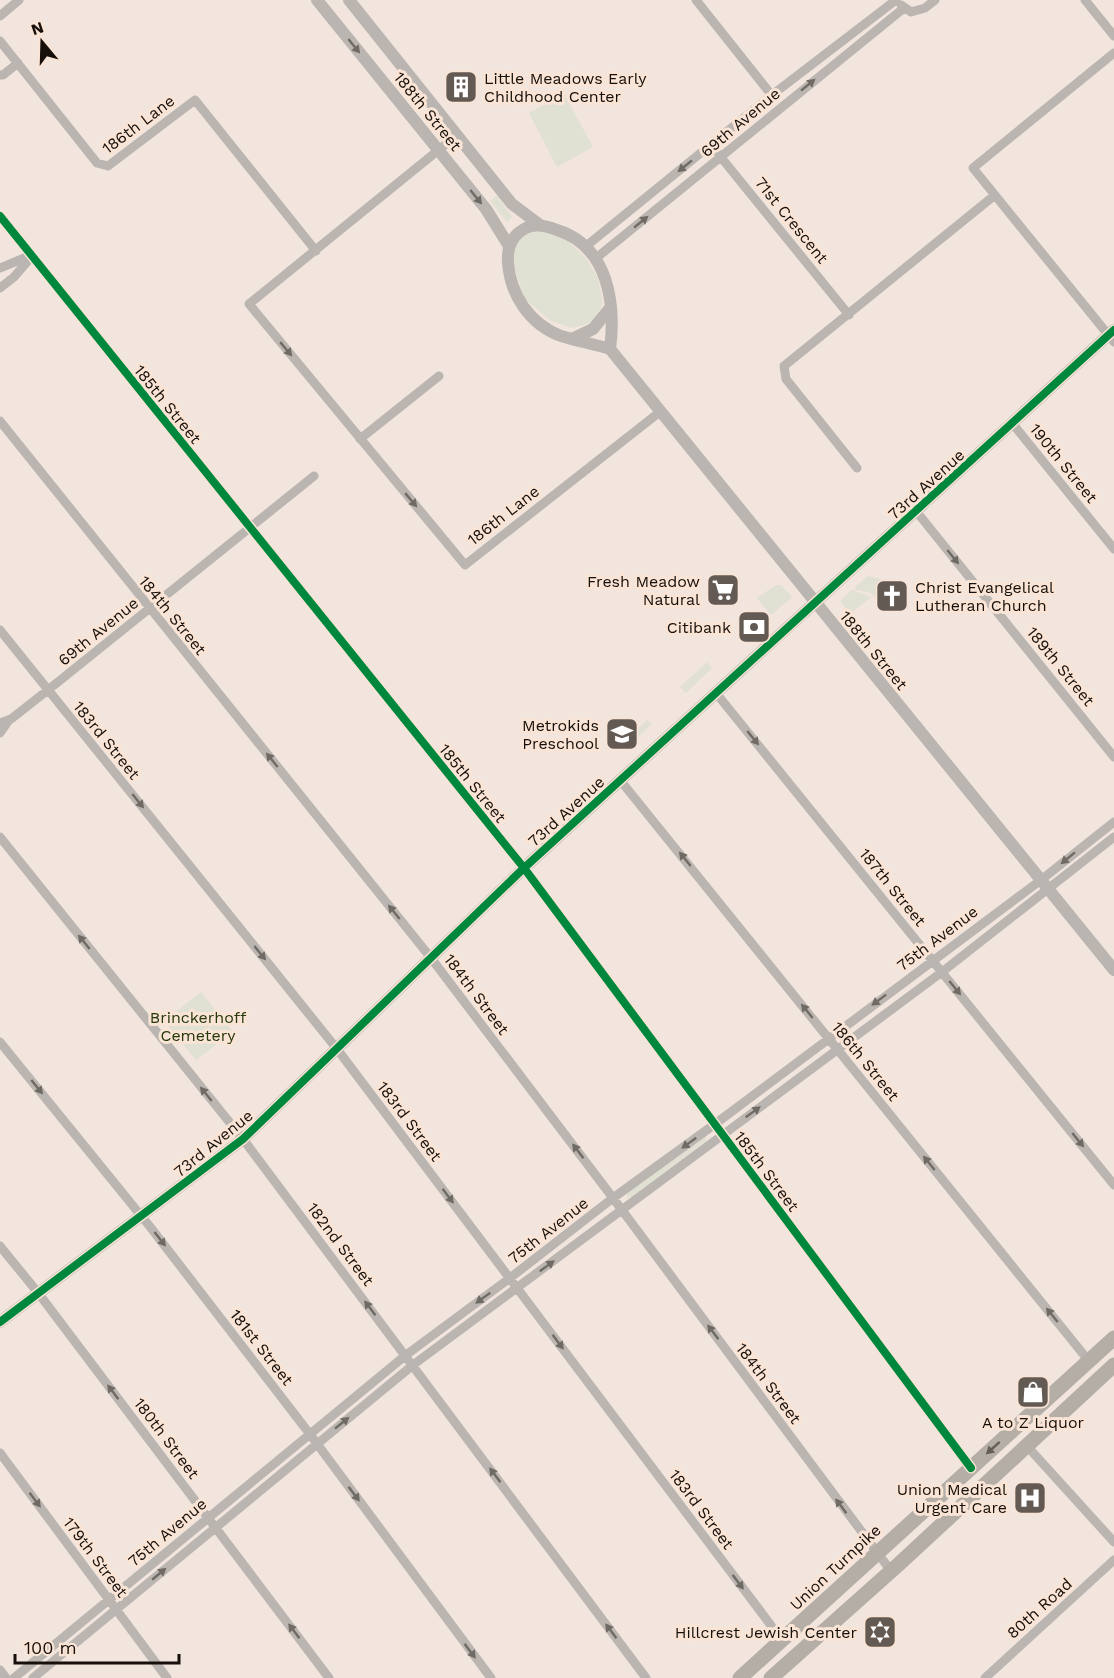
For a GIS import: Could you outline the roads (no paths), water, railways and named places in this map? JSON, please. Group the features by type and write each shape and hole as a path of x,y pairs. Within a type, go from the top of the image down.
{"main road":[{"name":"Union Turnpike","path":"740,1678 1114,1338"},
{"path":"771,1678 891,1571 1114,1365"}],"street":[{"path":"0,16 19,0"},
{"name":"188th Street","path":"317,0 486,209 509,246"},
{"name":"188th Street","path":"349,0 512,204 540,225 566,232 585,247 595,259 605,276 609,289 613,326 610,349 1114,970"},
{"path":"696,0 782,106"},
{"name":"69th Avenue","path":"585,247 772,95 896,0 910,12 919,11 935,0"},
{"path":"1085,0 1114,36"},
{"name":"69th Avenue","path":"595,259 904,8"},
{"name":"186th Lane","path":"0,41 97,163 108,166 195,100 316,251"},
{"path":"1112,336 973,168 1114,52"},
{"path":"0,75 18,63"},
{"name":"186th Lane","path":"457,135 249,304 465,565 661,411"},
{"name":"71st Crescent","path":"711,145 849,315"},
{"path":"857,468 786,379 784,366 995,195"},
{"name":"185th Street","path":"0,216 524,868 970,1468"},
{"path":"540,225 528,226 518,233 507,253 509,275 519,301 536,321 549,330 610,349"},
{"path":"0,268 32,256"},
{"path":"0,288 14,277 32,256"},
{"path":"572,339 593,329 610,308"},
{"name":"73rd Avenue","path":"0,1322 143,1217 243,1139 524,868 1012,423 1112,336"},
{"path":"360,439 439,376"},
{"name":"184th Street","path":"0,421 431,958 891,1571"},
{"name":"190th Street","path":"1012,423 1114,549"},
{"name":"69th Avenue","path":"0,723 11,718 48,690 314,476"},
{"name":"189th Street","path":"916,511 1114,756"},
{"name":"183rd Street","path":"0,630 337,1049 782,1640"},
{"name":"187th Street","path":"716,693 1114,1185"},
{"name":"69th Avenue","path":"0,733 11,718"},
{"name":"186th Street","path":"620,780 1088,1360"},
{"name":"75th Avenue","path":"33,1678 413,1365 942,972 1045,885 1114,822"},
{"name":"182nd Street","path":"0,837 243,1139 646,1678"},
{"name":"75th Avenue","path":"14,1678 406,1355 932,960 1114,837"},
{"name":"181st Street","path":"0,1042 143,1217 309,1433 491,1678"},
{"name":"180th Street","path":"0,1246 39,1294 329,1678"},
{"path":"1026,1445 1114,1542"},
{"name":"179th Street","path":"0,1453 168,1678"},
{"name":"80th Road","path":"985,1678 1114,1560"},
{"path":"0,1670 6,1678"}],"place":[{"name":"Little Meadows Early Childhood Center","path":"461,87"},
{"name":"Fresh Meadow Natural","path":"723,590"},
{"name":"Christ Evangelical Lutheran Church","path":"892,596"},
{"name":"Citibank","path":"754,627"},
{"name":"Metrokids Preschool","path":"622,734"},
{"name":"A to Z Liquor","path":"1033,1392"},
{"name":"Union Medical Urgent Care","path":"1030,1498"},
{"name":"Hillcrest Jewish Center","path":"880,1632"}],"park label":[{"name":"Brinckerhoff Cemetery","path":"198,1026"}]}
